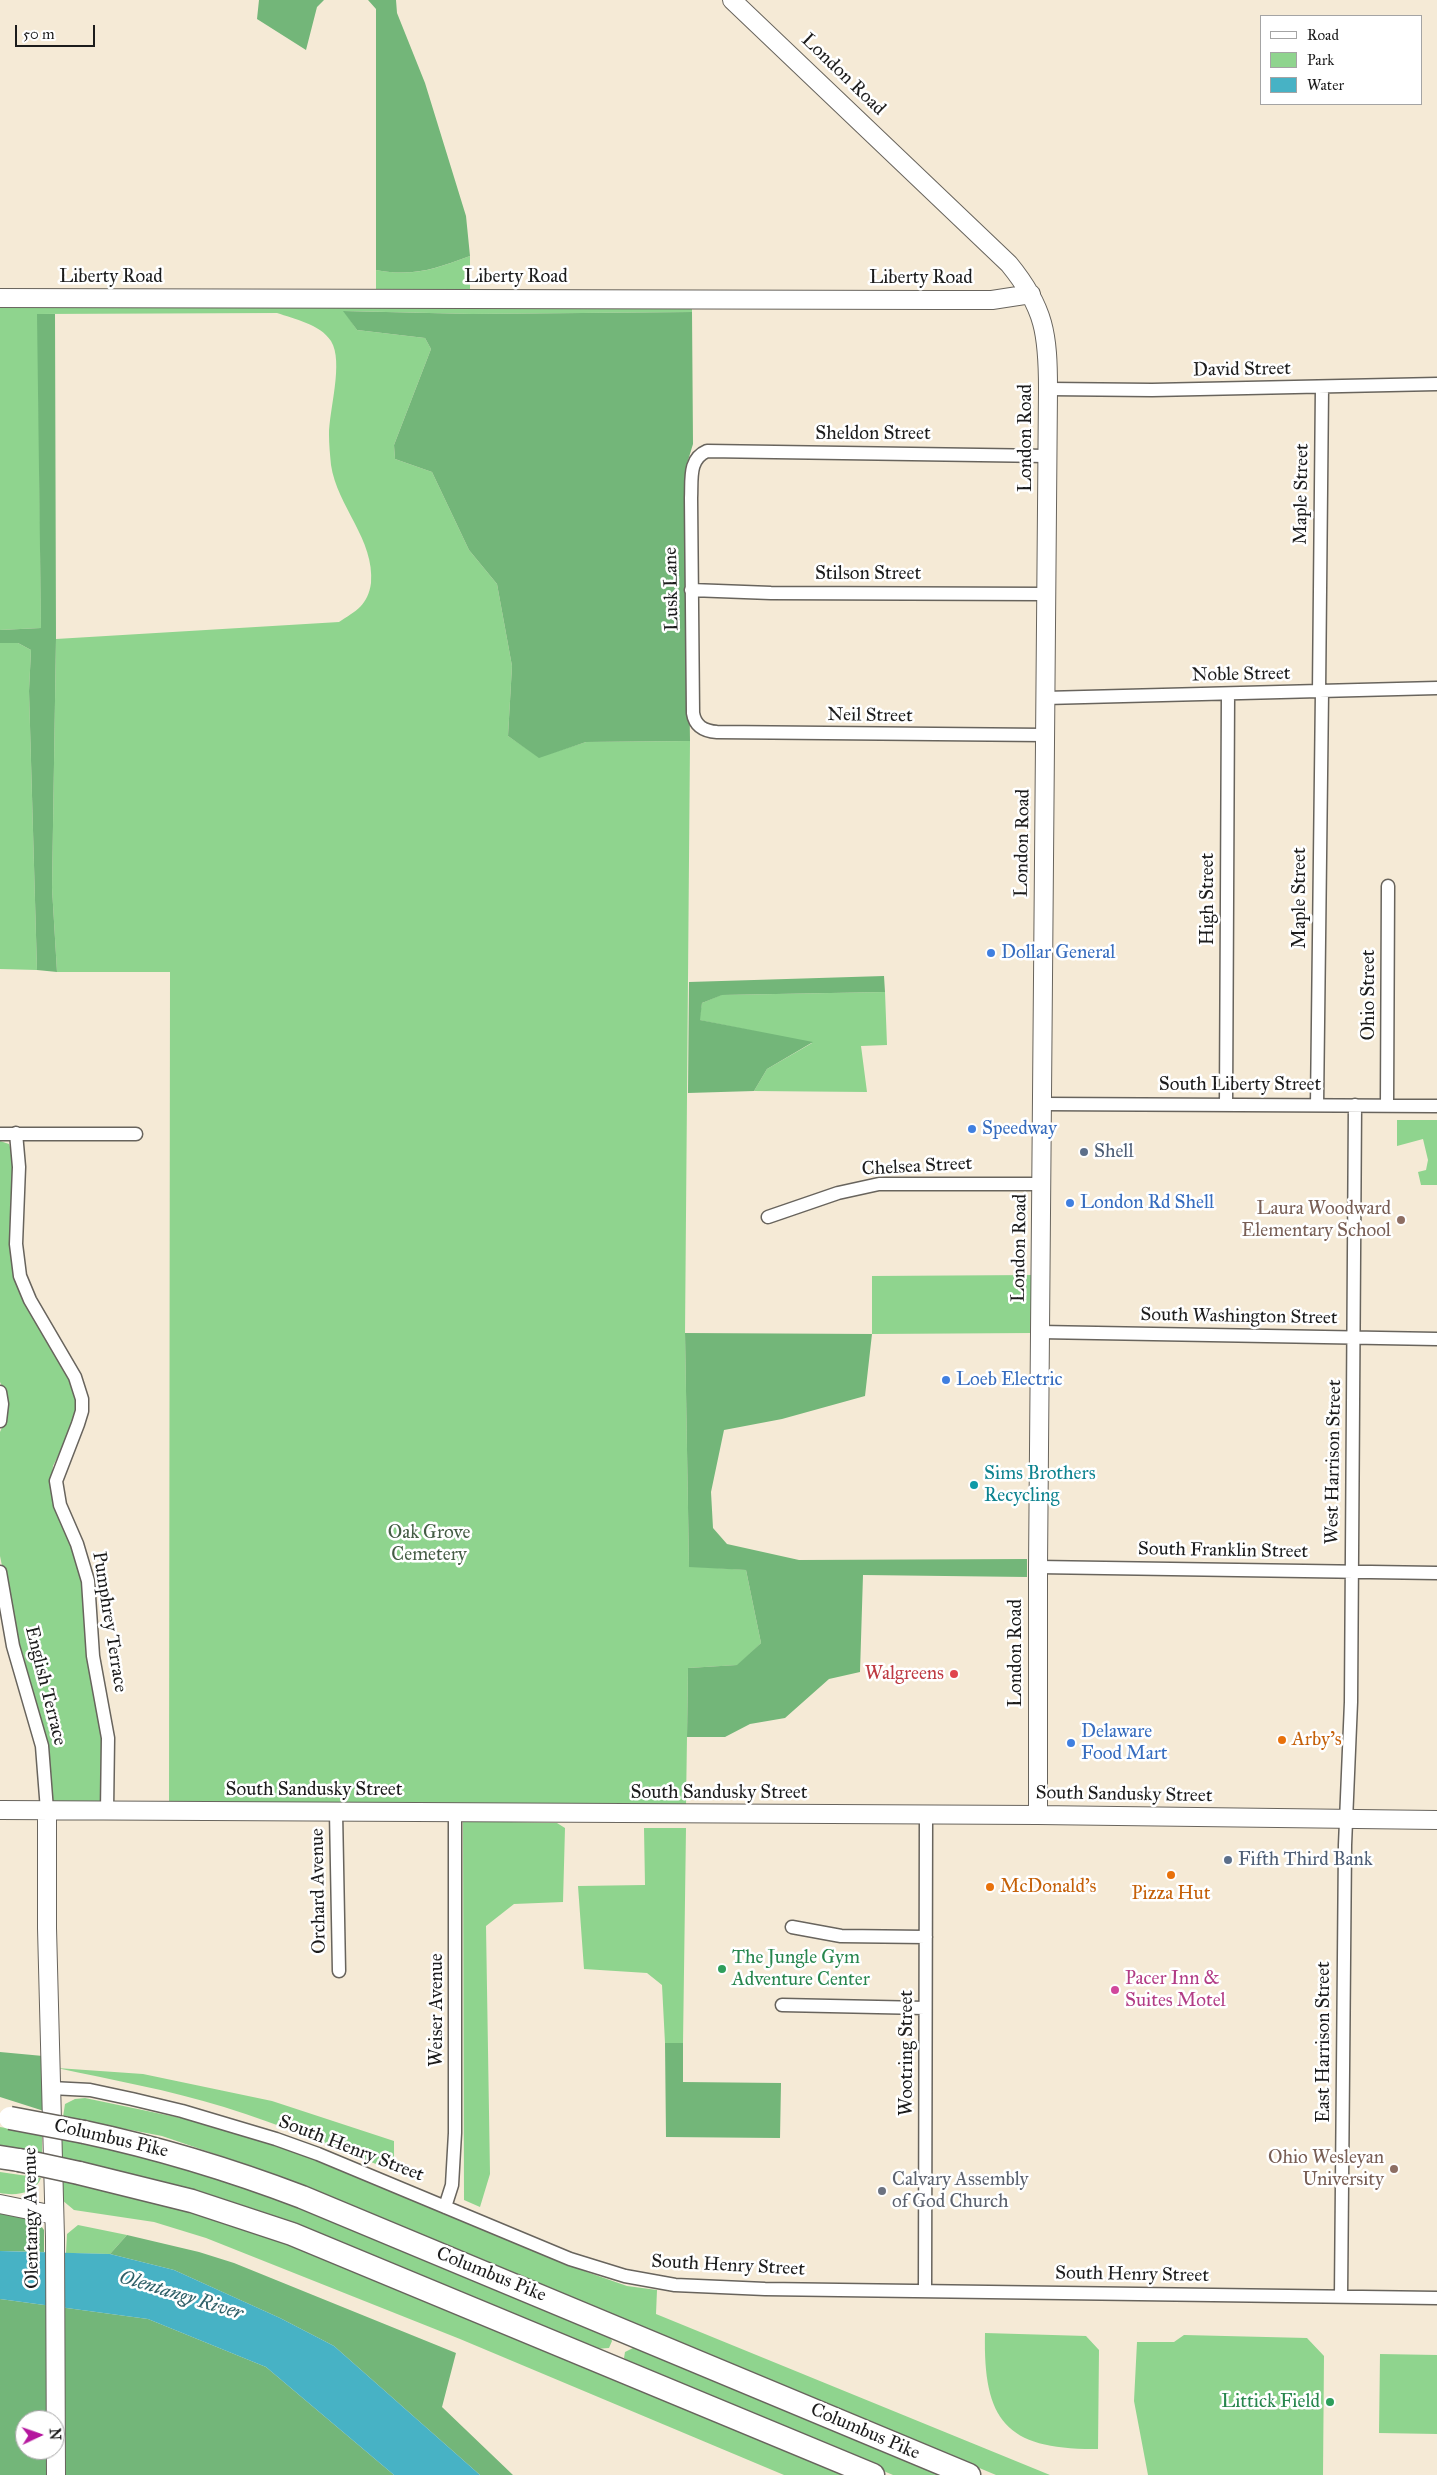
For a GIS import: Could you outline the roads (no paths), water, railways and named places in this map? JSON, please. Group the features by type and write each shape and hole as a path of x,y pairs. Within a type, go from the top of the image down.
{"highway":[{"name":"Columbus Pike","path":"5,2117 84,2132 182,2156 294,2194 969,2475"},
{"name":"Columbus Pike","path":"10,2158 192,2201 292,2234 872,2475"}],"street":[{"name":"London Road","path":"732,0 1009,264 1031,294 1045,328 1048,389 1048,456 1038,1567 1038,1815"},
{"name":"Liberty Road","path":"0,298 992,300 1031,294"},
{"name":"David Street","path":"1048,389 1157,390 1437,384"},
{"name":"Maple Street","path":"1317,1104 1322,387"},
{"name":"Sheldon Street","path":"699,455 712,450 1048,456"},
{"name":"Lusk Lane","path":"697,724 693,712 691,590 692,466 699,455"},
{"name":"Stilson Street","path":"691,590 771,593 1046,594"},
{"name":"Noble Street","path":"1045,698 1437,688"},
{"name":"High Street","path":"1226,1104 1228,694"},
{"name":"Neil Street","path":"697,724 709,732 1045,735"},
{"name":"Ohio Street","path":"1387,1105 1388,886"},
{"name":"South Liberty Street","path":"1043,1104 1437,1106"},
{"name":"West Harrison Street","path":"1346,1819 1351,1702 1355,1105"},
{"name":"Pumphrey Terrace","path":"16,1133 19,1167 16,1244 20,1276 30,1300 75,1377 82,1399 82,1411 78,1424 56,1481 60,1506 77,1544 88,1581 94,1656 108,1738 107,1810"},
{"path":"0,1134 136,1134"},
{"name":"Chelsea Street","path":"768,1217 838,1193 879,1184 1042,1184"},
{"name":"South Washington Street","path":"1040,1332 1437,1339"},
{"path":"0,1392 2,1404 0,1421"},
{"name":"South Franklin Street","path":"1038,1567 1437,1573"},
{"name":"English Terrace","path":"0,1572 13,1646 42,1746 47,1810"},
{"name":"South Sandusky Street","path":"0,1810 1038,1815 1437,1820"},
{"name":"Olentangy Avenue","path":"47,1810 46,1902 55,2238 56,2475"},
{"name":"Orchard Avenue","path":"336,1812 339,1971"},
{"name":"Weiser Avenue","path":"445,2207 452,2184 455,2132 455,1812"},
{"name":"Wootring Street","path":"926,1815 926,2291"},
{"name":"East Harrison Street","path":"1340,2296 1346,1819"},
{"path":"792,1927 841,1936 926,1937"},
{"path":"782,2005 925,2008"},
{"name":"South Henry Street","path":"51,2088 90,2090 230,2124 318,2154 570,2259 625,2276 653,2282 675,2285 765,2289 1437,2298"},
{"path":"0,2204 54,2215"}],"water":[{"name":"Olentangy River","path":"0,2251 110,2254 174,2270 280,2318 334,2346 480,2475 394,2475 266,2367 148,2319 0,2299"}],"place":[{"name":"Dollar General","path":"991,953"},
{"name":"Speedway","path":"972,1129"},
{"name":"Shell","path":"1084,1152"},
{"name":"London Rd Shell","path":"1070,1203"},
{"name":"Laura Woodward Elementary School","path":"1401,1220"},
{"name":"Loeb Electric","path":"946,1380"},
{"name":"Sims Brothers Recycling","path":"974,1485"},
{"name":"Walgreens","path":"954,1674"},
{"name":"Arby's","path":"1282,1740"},
{"name":"Delaware Food Mart","path":"1071,1743"},
{"name":"Fifth Third Bank","path":"1228,1860"},
{"name":"Pizza Hut","path":"1171,1875"},
{"name":"McDonald's","path":"990,1887"},
{"name":"The Jungle Gym Adventure Center","path":"722,1969"},
{"name":"Pacer Inn & Suites Motel","path":"1115,1990"},
{"name":"Ohio Wesleyan University","path":"1394,2169"},
{"name":"Calvary Assembly of God Church","path":"882,2191"},
{"name":"Littick Field","path":"1330,2402"}],"park label":[{"name":"Oak Grove Cemetery","path":"429,1544"}]}
